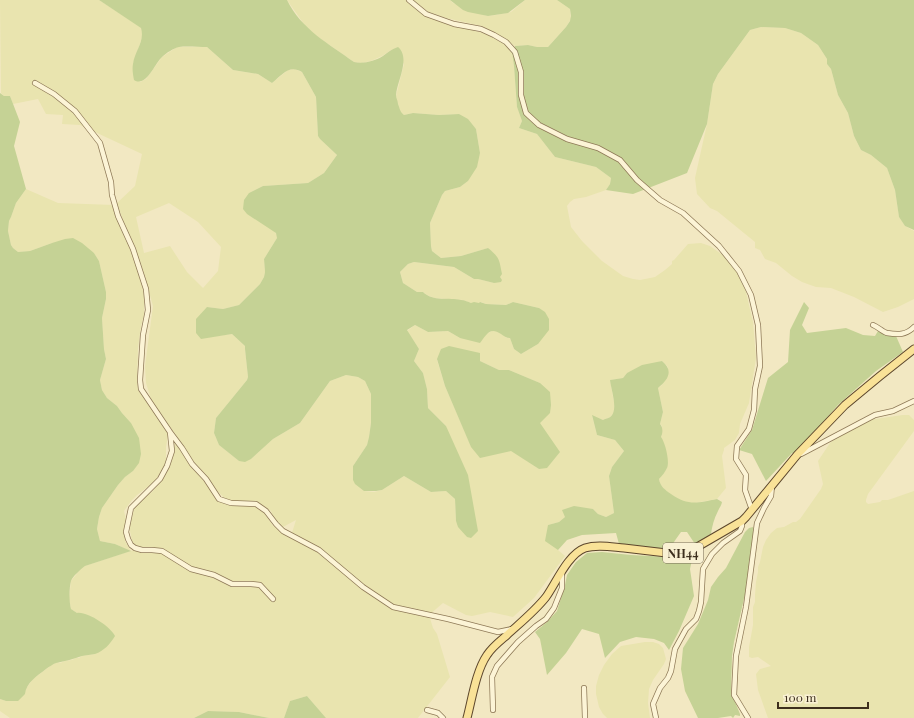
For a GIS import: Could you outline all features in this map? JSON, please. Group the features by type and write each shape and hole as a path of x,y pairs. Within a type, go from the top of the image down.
{"main road":[{"name":"NH44","path":"467,718 473,692 481,667 487,655 546,597 562,571 578,551 592,546 605,546 675,554 692,550 742,521 798,455 845,406 914,349"}],"street":[{"path":"409,0 426,14 454,24 481,29 506,42 515,52 521,72 521,96 526,113 539,125 567,139 598,148 620,160 637,180 660,200 683,213 719,246 739,271 751,295 758,324 760,366 755,389 754,410 749,429 737,446 736,459 746,475 745,490 752,510"},
{"path":"35,83 54,94 75,111 100,143 111,182 112,195 118,216 133,249 146,289 148,310 143,335 140,380 141,389 192,464 206,479 219,499 231,503 256,504 266,511 283,531 319,550 363,587 393,607 498,632 515,628"},
{"path":"874,325 886,333 904,334 914,327"},
{"path":"798,455 875,414 893,411 914,401"},
{"path":"170,432 172,451 167,466 160,479 131,508 126,532 131,545 142,550 162,551 191,569 214,575 232,584 260,585 273,599"},
{"path":"748,718 734,695 736,656 746,607 757,523 771,496 772,486"},
{"path":"656,718 653,704 660,688 668,678 671,671 675,649 686,629 696,619 699,611 703,569 712,554 723,543 740,531 742,521"},
{"path":"493,710 492,677 498,666 518,642 546,619 554,608 562,588 562,571"},
{"path":"584,688 585,718"},
{"path":"427,710 438,713 443,718"}],"shaded area":[{"path":"0,0 99,0 141,27 143,35 133,64 133,70 140,82 146,79 162,57 177,47 207,47 233,70 258,74 272,83 288,70 295,69 302,72 316,97 318,136 337,155 324,173 308,183 263,186 249,193 277,235 277,238 264,259 264,277 260,284 239,305 223,309 207,307 201,338 232,334 245,346 248,377 216,418 214,433 219,445 239,461 251,459 273,439 300,423 330,381 346,375 358,377 365,381 371,394 371,423 367,445 353,466 364,491 374,492 382,490 404,476 431,492 446,491 455,499 456,521 467,537 446,426 428,408 427,389 423,373 414,361 419,349 407,331 415,325 428,332 448,331 460,338 498,331 507,338 510,338 514,349 521,354 538,344 539,308 513,302 506,305 486,304 481,302 479,304 463,300 434,298 423,292 417,292 403,283 400,272 408,264 414,262 454,267 474,279 494,283 500,277 488,248 461,256 441,258 432,251 431,246 430,223 442,195 445,191 460,187 468,181 480,153 476,129 459,114 439,115 413,113 404,115 400,112 396,96 404,64 391,50 371,61 361,63 354,62 306,27 287,0 406,0 428,17 489,35 504,43 512,51 517,107 522,121 519,128 537,134 555,157 596,167 611,178 610,184 606,190 586,197 574,199 567,206 571,227 582,241 602,261 623,276 640,280 655,277 665,270 672,264 672,261 688,244 701,243 710,246 727,258 739,276 746,292 753,322 756,358 749,403 740,424 739,433 735,440 724,448 722,456 726,488 717,499 688,503 679,500 666,491 660,484 659,479 667,468 661,437 662,426 660,424 663,412 658,388 662,385 668,367 662,361 627,373 623,378 610,380 615,411 610,417 603,420 592,416 597,435 615,440 624,451 612,467 609,476 614,513 606,517 598,514 593,509 565,517 559,522 548,525 558,550 565,556 534,598 513,617 490,612 472,616 466,615 443,603 429,615 433,628 437,634 450,677 418,718 326,718 307,696 290,701 284,718 269,718 239,712 208,711 194,718 10,718 0,711 0,699 6,701 25,690 33,679 57,662 60,663 82,656 95,654 77,613 71,609 69,599 71,581 85,566 130,551 115,544 100,541 97,529 102,508 118,485 133,471 131,423 117,406 107,398 102,390 100,380 106,359 102,318 106,292 99,261 94,253 52,243 30,251 18,252 13,248 8,231 9,221 16,203 26,189 58,203 114,205 140,274 144,297 144,315 138,348 138,390 166,426 168,435 166,447 166,466 154,482 137,495 124,511 126,520 125,541 131,551 140,547 133,545 130,531 134,507 152,492 161,481 173,453 175,442 216,497 225,504 243,506 250,505 262,509 273,526 291,536 296,520 283,527 274,519 271,511 259,503 227,500 200,471 151,399 146,383 145,366 153,306 141,264 117,203 135,186 142,154 80,125 62,124 63,115 46,114 38,99 13,104 10,96 4,96 1,93","holes":["169,203 198,222 221,247 218,271 203,288 187,272 170,246 144,253 136,217","437,360 480,361 499,370 509,370 540,383 539,469 511,450 471,446 445,386"]},
{"path":"413,0 450,0 453,3 488,16 511,12 525,0 557,0 570,9 571,19 566,27 548,47 528,45 515,46 482,26 446,18 428,12"},
{"path":"761,27 785,28 801,33 818,45 827,59 827,64 831,69 838,95 848,113 854,136 861,150 871,155 887,168 895,190 899,217 905,226 914,231 914,299 883,312 854,297 831,288 816,287 802,282 776,263 765,259 760,250 755,248 755,242 717,211 710,208 697,194 695,178 707,124 713,84 718,74 750,30"},
{"path":"909,415 914,420 914,431 868,494 866,502 868,504 880,502 882,500 888,500 914,491 914,718 768,718 758,690 756,674 760,669 771,666 758,657 749,657 758,567 766,540 777,528 784,527 800,519 821,489 823,484 818,461 830,443 838,435 868,420"},
{"path":"645,642 659,644 663,648 666,659 649,689 648,703 650,718 607,718 599,707 596,694 596,686 599,675 604,665 612,654 621,646"}],"green space":[{"path":"99,0 287,0 308,28 354,62 362,63 373,61 398,47 402,52 403,63 396,96 400,110 404,115 413,113 439,115 459,114 468,119 476,129 480,153 477,167 468,181 460,187 445,191 442,195 430,223 431,246 432,251 441,258 461,256 488,248 498,259 502,274 500,277 502,280 501,282 494,283 474,279 454,267 414,262 408,264 400,272 403,283 417,292 423,292 436,298 456,299 471,303 480,302 486,304 506,305 513,302 539,308 545,312 549,319 549,330 538,344 521,354 514,349 510,338 494,331 489,332 480,343 460,338 448,331 428,332 415,325 407,330 419,349 414,361 423,373 427,389 428,408 446,426 468,475 478,531 471,538 467,537 458,527 456,521 455,499 446,491 431,492 404,476 382,490 376,491 364,491 355,484 353,480 353,466 367,445 371,423 371,394 365,381 358,377 346,375 330,381 300,423 273,439 251,459 245,462 239,461 219,445 214,433 216,418 248,377 245,346 232,334 201,339 196,333 196,319 207,307 223,309 239,305 260,284 265,272 264,259 277,238 276,233 247,214 243,209 244,200 249,193 263,186 308,183 324,173 337,155 318,136 316,97 302,72 293,69 289,70 272,83 258,74 233,70 207,47 179,47 164,55 150,74 142,81 138,82 134,80 133,68 134,59 142,38 141,28"},
{"path":"450,0 525,0 508,13 488,16 463,10"},
{"path":"557,0 914,0 914,230 905,226 899,217 895,190 887,168 871,155 861,150 854,136 848,113 838,95 831,69 827,64 827,59 818,45 801,33 785,28 761,27 750,30 718,74 713,84 707,124 687,173 633,194 606,190 610,184 611,178 596,167 555,157 537,134 519,128 522,121 517,107 512,51 515,46 528,45 548,47 566,27 570,21 570,9"},
{"path":"0,93 4,96 10,96 20,122 14,146 26,189 16,203 9,221 8,231 11,245 18,252 30,251 65,239 73,238 94,253 99,261 106,292 102,318 106,359 100,380 102,390 107,398 117,406 131,423 139,438 141,454 139,463 118,485 102,508 97,529 100,541 115,544 131,551 85,566 73,577 70,584 71,609 77,613 87,614 98,620 109,628 115,636 106,647 98,653 56,663 50,666 32,680 27,686 25,694 18,701 6,701 0,699"},
{"path":"804,302 809,308 802,325 807,333 846,328 863,335 875,336 878,331 886,335 896,336 903,352 876,371 838,405 796,453 792,453 766,481 752,454 739,450 752,430 768,378 788,362 790,330"},
{"path":"449,346 480,353 480,361 499,370 509,370 540,383 550,392 550,413 540,423 560,452 547,468 539,469 511,451 480,458 471,447 445,386 437,359 441,349"},
{"path":"662,361 668,368 669,372 665,382 658,388 663,412 660,424 662,427 661,437 665,447 668,465 659,479 662,486 677,498 688,502 717,499 722,502 714,520 711,534 695,544 687,532 681,532 668,551 619,544 616,533 582,535 567,540 558,550 545,541 548,525 559,522 565,517 562,510 574,506 593,509 598,514 606,517 614,513 609,476 612,467 624,451 615,440 597,435 592,415 603,420 613,414 614,400 610,380 623,378 627,373 642,365"},
{"path":"753,527 754,532 749,577 732,656 731,692 740,716 735,715 733,718 731,716 718,718 698,718 685,691 681,669 683,648 698,624 708,600 711,587 726,568 745,532 749,528"},
{"path":"602,552 688,558 693,555 690,569 694,596 679,631 669,650 664,643 654,639 636,637 620,642 605,658 599,634 582,629 566,653 547,675 540,639 535,632 557,611 567,575 576,562 587,553"},
{"path":"307,696 326,718 284,718 290,701"},
{"path":"208,711 239,712 269,718 194,718"}]}
